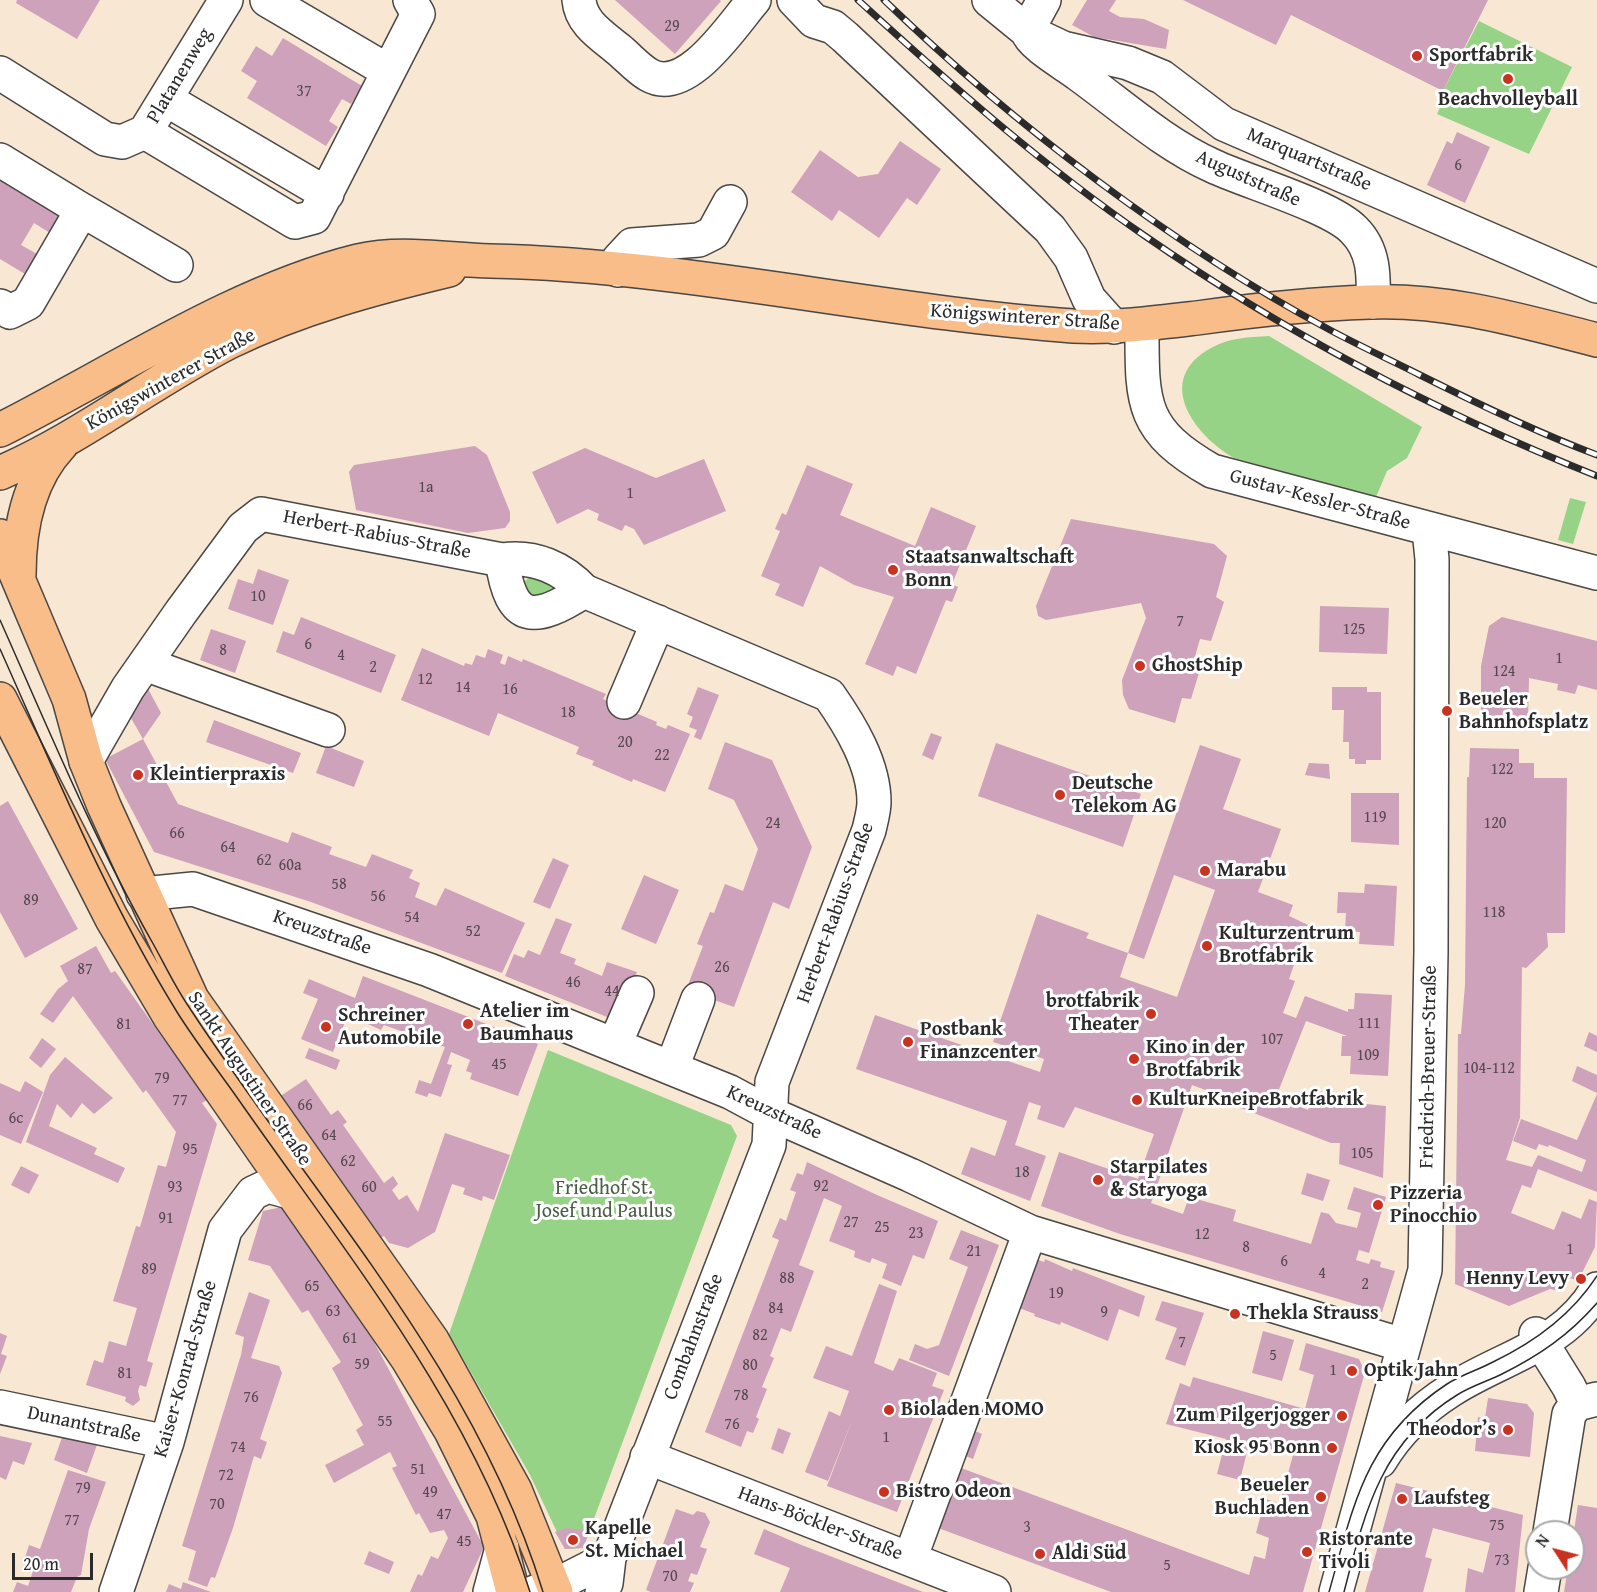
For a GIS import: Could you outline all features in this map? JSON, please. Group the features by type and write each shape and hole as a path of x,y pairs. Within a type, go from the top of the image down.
{"main road":[{"name":"Königswinterer Straße","path":"0,430 254,297 362,260 402,257 618,270 946,314 1128,327 1284,308 1373,302 1432,304 1472,310 1597,340"},
{"name":"Königswinterer Straße","path":"0,473 66,440 230,342 318,306 486,261"},
{"path":"0,402 56,401"},
{"path":"19,577 21,540 30,499 46,465 66,440"},
{"name":"Sankt Augustiner Straße","path":"0,536 69,699 86,761 143,894 192,999 432,1340 515,1490 548,1590"},
{"name":"Sankt Augustiner Straße","path":"0,699 112,919 164,1007 407,1358 452,1431 493,1516 513,1592"}],"street":[{"name":"Platanenweg","path":"124,138 167,100 226,0"},
{"path":"267,0 388,71"},
{"path":"0,73 124,138 295,222 314,217 327,194 418,14 410,0"},
{"path":"579,0 580,12 591,27 651,77 677,78 695,69 753,0"},
{"path":"989,0 1027,30 1044,0"},
{"path":"804,11 833,27 845,37 1050,229 1071,258 1089,299 1128,327"},
{"name":"Marquartstraße","path":"1027,30 1063,48 1128,63 1162,78 1224,124 1597,286"},
{"name":"Auguststraße","path":"1027,30 1029,38 1179,147 1212,166 1324,212 1349,225 1360,237 1370,254 1373,302"},
{"path":"167,100 327,194"},
{"path":"0,160 176,265"},
{"path":"618,270 623,252 632,245 699,240 712,233 730,202"},
{"path":"0,306 10,312 28,303 82,210"},
{"name":"Gustav-Kessler-Straße","path":"1128,327 1148,409 1158,429 1192,460 1212,471 1597,573"},
{"name":"Herbert-Rabius-Straße","path":"86,761 128,688 145,664 243,528 261,514 502,560 517,558 554,568 573,579 584,591 829,695 859,744 871,778 874,803 869,830 772,1082 771,1114"},
{"name":"Friedrich-Breuer-Straße","path":"1336,1592 1425,1270 1431,952 1432,559 1429,530"},
{"path":"502,560 509,594 515,606 528,611 543,613 584,591"},
{"path":"624,702 658,622"},
{"path":"145,664 328,730"},
{"name":"Kreuzstraße","path":"143,894 193,889 429,970 730,1092 771,1114 910,1175 1030,1232 1403,1346"},
{"path":"615,1044 637,993"},
{"path":"672,1067 698,999"},
{"name":"Combahnstraße","path":"602,1592 606,1583 609,1558 769,1145 771,1114"},
{"name":"Kaiser-Konrad-Straße","path":"116,1592 167,1442 225,1230 253,1193 268,1186 293,1193"},
{"path":"910,1559 1030,1232"},
{"path":"1367,1484 1391,1442 1416,1415 1452,1389 1569,1323 1597,1289"},
{"path":"1539,1339 1569,1387 1587,1402 1569,1414 1552,1520"},
{"name":"Dunantstraße","path":"0,1407 167,1442"},
{"name":"Hans-Böckler-Straße","path":"647,1457 994,1592"},
{"path":"490,1592 502,1548"},
{"path":"548,1590 609,1558"}],"green space":[{"name":"Beachvolleyball","path":"1479,21 1572,67 1529,154 1437,114 1447,93 1443,91"},
{"path":"1269,336 1422,427 1407,458 1387,471 1376,497 1234,458 1205,436 1194,422 1182,391 1184,375 1194,361 1211,348 1224,342"},
{"path":"1570,498 1586,502 1573,544 1558,540"},
{"path":"534,573 558,589 532,602 520,591 524,582"},
{"name":"Friedhof St. Josef und Paulus","path":"548,1050 731,1125 737,1136 583,1548 565,1549 530,1475 449,1334"}],"building":[{"path":"17,0 100,0 77,39 16,3"},
{"path":"615,0 720,0 721,1 675,54"},
{"path":"1087,0 1116,0 1109,11 1120,17 1144,19 1169,30 1166,49 1094,37 1072,25"},
{"name":"Sportfabrik","path":"1183,0 1488,0 1443,91 1291,15 1276,45"},
{"path":"283,38 362,86 351,104 342,99 329,121 338,127 326,146 247,98 257,81 241,71 256,46 272,56"},
{"path":"1457,132 1490,147 1465,203 1427,185 1447,141 1452,144"},
{"path":"900,141 941,169 917,205 907,198 879,238 839,210 832,221 791,192 820,150 858,177 878,174"},
{"path":"0,175 63,213 50,233 34,223 21,245 37,254 25,274 0,259"},
{"path":"475,446 487,455 510,512 510,521 505,528 468,533 356,510 349,472 354,465"},
{"path":"585,448 656,478 704,459 726,511 644,545 634,529 625,525 622,531 597,520 599,514 588,509 557,524 532,472"},
{"name":"Staatsanwaltschaft Bonn","path":"807,465 853,484 840,515 915,546 931,507 976,526 952,584 958,587 952,602 946,600 916,674 897,666 893,676 865,664 894,597 854,585 820,566 803,607 775,595 780,584 761,576 780,531 775,529 782,513 786,515"},
{"path":"1071,519 1214,544 1227,556 1216,597 1224,602 1211,641 1200,639 1194,660 1202,663 1191,699 1182,698 1175,723 1129,709 1123,695 1122,680 1146,618 1141,603 1046,620 1038,616 1036,606"},
{"path":"258,569 289,580 273,625 228,609 238,579 253,584"},
{"path":"1320,606 1389,608 1387,654 1319,652"},
{"path":"301,617 396,655 381,693 276,652 283,631 294,635"},
{"path":"1502,617 1597,641 1597,690 1578,685 1575,694 1557,690 1558,684 1529,678 1528,719 1481,718 1481,666 1489,626"},
{"path":"211,629 246,641 235,673 200,660"},
{"path":"422,648 464,666 465,663 472,665 476,655 485,658 488,649 503,655 500,663 505,665 508,656 522,662 523,659 606,694 603,699 657,722 656,725 666,729 668,725 690,734 665,792 633,779 632,782 592,765 594,761 576,754 579,747 498,713 489,736 401,700"},
{"path":"146,685 161,713 143,739 127,711"},
{"path":"698,687 719,695 701,740 694,737 697,730 689,727 693,717 687,714"},
{"path":"1332,687 1367,687 1367,692 1381,692 1381,760 1366,760 1366,764 1355,764 1355,759 1349,759 1349,742 1343,742 1344,710 1332,710"},
{"path":"214,720 301,753 293,773 206,742"},
{"path":"931,733 942,737 933,760 922,755"},
{"path":"143,739 178,804 288,843 292,832 332,847 329,854 366,867 372,854 413,870 409,878 420,883 415,897 436,906 445,888 525,923 502,973 311,902 154,852 105,759"},
{"path":"725,742 772,760 812,847 789,909 773,902 734,1007 686,990 703,946 697,944 710,912 714,913 725,884 743,891 758,849 734,800 708,789"},
{"name":"Deutsche Telekom AG","path":"996,743 1141,794 1123,847 978,796"},
{"path":"1200,745 1241,759 1223,809 1281,829 1258,892 1293,905 1289,916 1308,925 1289,979 1295,981 1283,1013 1296,1018 1305,996 1348,1012 1348,1009 1354,1009 1355,993 1392,995 1388,1076 1350,1074 1351,1056 1341,1056 1342,1036 1347,1036 1306,1021 1276,1097 1308,1110 1316,1090 1357,1103 1386,1106 1383,1178 1339,1164 1340,1143 1331,1143 1223,1101 1224,1097 1192,1085 1151,1203 1183,1214 1189,1197 1236,1210 1233,1221 1311,1244 1321,1212 1329,1214 1336,1223 1357,1228 1361,1213 1347,1209 1354,1187 1386,1197 1369,1253 1359,1250 1356,1260 1369,1264 1371,1259 1381,1262 1380,1267 1395,1271 1382,1312 1120,1234 1041,1206 1059,1152 1138,1179 1154,1134 1075,1107 1064,1128 1037,1119 1041,1106 1029,1102 1015,1145 1046,1156 1030,1201 961,1174 971,1147 995,1156 1007,1121 856,1069 875,1015 1040,1072 1044,1059 993,1042 1037,914 1089,933 1086,938 1128,953","holes":["1174,875 1215,890 1177,997 1120,977 1128,953 1144,959"]},
{"path":"326,746 364,761 354,787 316,773"},
{"path":"1470,748 1519,749 1519,763 1534,763 1534,778 1567,778 1565,933 1547,933 1548,947 1526,968 1522,967 1520,1118 1506,1160 1532,1167 1538,1155 1582,1172 1586,1160 1549,1145 1548,1147 1539,1144 1536,1150 1513,1141 1521,1119 1577,1140 1597,1094 1597,1192 1538,1169 1531,1188 1522,1185 1511,1213 1554,1230 1562,1211 1581,1219 1589,1199 1597,1202 1595,1247 1578,1281 1570,1278 1566,1289 1559,1291 1550,1289 1509,1306 1455,1284 1458,1034 1461,1034 1465,985 1467,777 1469,777"},
{"path":"1309,763 1329,764 1330,779 1305,775"},
{"path":"1351,793 1399,793 1399,845 1351,842"},
{"path":"8,801 78,929 25,958 0,912 0,806"},
{"path":"553,858 569,865 550,909 533,902"},
{"path":"644,875 679,890 656,944 621,929"},
{"path":"1365,884 1397,886 1394,946 1359,944 1360,932 1345,931 1346,913 1337,913 1338,892 1364,893"},
{"path":"556,918 572,924 560,953 576,959 574,964 602,976 607,962 637,972 617,1021 505,976 514,954 524,958 528,950 540,955"},
{"path":"96,946 111,973 115,971 207,1100 202,1103 217,1124 147,1361 153,1363 146,1387 140,1385 138,1391 140,1400 133,1406 125,1401 126,1397 86,1385 94,1360 103,1363 109,1341 126,1346 137,1308 113,1301 136,1226 140,1227 158,1165 166,1167 176,1132 146,1090 143,1093 73,996 53,1023 40,1014 58,989 68,981 60,966"},
{"path":"363,976 538,1044 518,1096 470,1079 472,1073 466,1071 470,1060 451,1052 447,1064 452,1065 441,1097 429,1093 427,1097 415,1093 419,1080 431,1084 445,1047 384,1025 381,1030 348,1015 333,1052 301,1039 318,999 303,993 309,979 355,998"},
{"path":"1589,1032 1597,1036 1597,1052 1584,1046"},
{"path":"42,1038 56,1049 41,1068 29,1058"},
{"path":"309,1048 340,1060 336,1070 305,1058"},
{"path":"65,1057 113,1098 94,1114 82,1103 71,1118 57,1104 49,1126 97,1148 94,1154 125,1168 118,1183 26,1142 50,1075"},
{"path":"1577,1066 1597,1075 1597,1093 1572,1081"},
{"path":"306,1079 331,1115 338,1110 347,1122 343,1125 384,1183 393,1176 398,1184 392,1190 399,1200 407,1195 418,1212 445,1133 510,1155 494,1200 483,1196 482,1201 463,1194 465,1188 452,1184 435,1232 408,1248 389,1243 384,1236 379,1239 279,1097"},
{"path":"25,1081 43,1092 21,1144 0,1135 0,1083 20,1092"},
{"path":"807,1162 938,1221 924,1259 913,1255 901,1286 882,1278 887,1264 872,1258 870,1263 854,1257 855,1251 829,1241 842,1206 824,1198 799,1265 814,1271 791,1332 781,1328 770,1356 774,1358 762,1387 767,1389 756,1417 759,1419 753,1433 747,1431 741,1447 705,1432 779,1240 772,1237 780,1218 786,1221 796,1192 790,1190 797,1173 803,1175"},
{"path":"21,1166 39,1175 29,1194 11,1185"},
{"path":"1307,1173 1330,1180 1323,1201 1301,1194"},
{"path":"282,1207 374,1342 484,1547 463,1592 410,1592 418,1574 422,1576 431,1556 438,1559 448,1538 444,1530 430,1533 419,1513 416,1515 392,1468 397,1466 390,1452 334,1483 325,1465 364,1445 356,1430 363,1425 332,1368 341,1362 308,1310 302,1313 270,1266 248,1260 263,1211"},
{"path":"961,1230 999,1245 949,1376 909,1360 915,1344 927,1349 939,1345 968,1267 949,1259"},
{"path":"1028,1256 1044,1262 1045,1259 1072,1271 1073,1268 1145,1296 1139,1317 1119,1309 1108,1341 1061,1322 1060,1325 1034,1316 1035,1314 1019,1308"},
{"path":"879,1284 897,1291 874,1363 893,1371 899,1358 937,1373 932,1386 944,1390 897,1512 827,1486 853,1418 828,1481 805,1472 829,1411 840,1416 849,1391 813,1378 826,1346 852,1356"},
{"path":"249,1292 270,1300 251,1358 279,1366 282,1373 260,1439 267,1442 261,1459 254,1456 233,1528 215,1578 211,1577 207,1587 188,1580 196,1551 182,1546 241,1355 244,1337 235,1334"},
{"path":"1162,1301 1204,1313 1185,1366 1165,1359 1177,1328 1155,1320"},
{"path":"1263,1331 1294,1340 1282,1381 1252,1373"},
{"path":"0,1333 7,1336 1,1354 7,1356 0,1374"},
{"path":"1306,1343 1359,1359 1365,1372 1303,1592 1111,1592 930,1525 953,1465 1249,1575 1254,1556 1265,1559 1269,1538 1256,1533 1265,1499 1280,1503 1293,1455 1249,1444 1240,1480 1217,1474 1226,1439 1166,1424 1180,1383 1190,1387 1193,1377 1305,1409 1314,1375 1299,1370"},
{"path":"1488,1398 1527,1404 1534,1413 1530,1457 1475,1451 1478,1417 1485,1418"},
{"path":"778,1428 791,1433 783,1454 771,1449"},
{"path":"968,1428 982,1434 973,1459 958,1453"},
{"path":"64,1432 99,1439 87,1473 54,1460"},
{"path":"0,1436 32,1443 24,1465 13,1461 6,1480 0,1477"},
{"path":"68,1470 106,1482 89,1529 81,1575 77,1577 71,1592 13,1592 17,1582 28,1586 36,1562 25,1558 29,1545 40,1549"},
{"path":"1396,1483 1523,1515 1515,1592 1465,1592 1468,1568 1483,1573 1490,1543 1433,1528 1425,1557 1432,1559 1423,1592 1365,1592"},
{"path":"1578,1505 1597,1508 1597,1592 1564,1592 1566,1580 1585,1580 1585,1520 1576,1520"},
{"path":"676,1509 693,1515 697,1511 705,1513 710,1522 700,1547 707,1549 697,1575 691,1573 688,1581 694,1583 690,1592 651,1592 646,1590"},
{"name":"Kapelle St. Michael","path":"566,1528 590,1531 583,1548 565,1549 555,1532"},
{"path":"764,1529 923,1592 780,1592 790,1568 754,1554"},
{"path":"369,1551 394,1562 389,1574 364,1564"},
{"path":"183,1582 211,1592 166,1592 169,1584 181,1589"}],"tram line":[{"path":"0,620 90,822 173,980 235,1075 386,1286 433,1358 476,1433 513,1511 543,1592"},
{"path":"0,649 82,834 151,968 193,1036 406,1338 443,1399 476,1461 506,1525 530,1592"},
{"path":"1329,1592 1346,1530 1367,1475 1380,1450 1397,1427 1419,1405 1447,1384 1538,1337 1576,1304 1597,1276"},
{"path":"1344,1592 1369,1506 1393,1457 1410,1434 1431,1414 1457,1395 1497,1377 1541,1352 1576,1325 1597,1303"}],"railway":[{"path":"858,0 962,93 1033,152 1107,209 1198,272 1252,306 1364,369 1479,426 1597,476"},
{"path":"884,0 986,92 1040,137 1154,221 1212,260 1271,297 1352,342 1507,417 1597,455"}],"place":[{"name":"Sportfabrik","path":"1417,56"},
{"name":"Beachvolleyball","path":"1508,79"},
{"name":"Staatsanwaltschaft Bonn","path":"893,570"},
{"name":"GhostShip","path":"1140,666"},
{"name":"Beueler Bahnhofsplatz","path":"1447,711"},
{"name":"Kleintierpraxis","path":"138,775"},
{"name":"Deutsche Telekom AG","path":"1060,795"},
{"name":"Marabu","path":"1205,871"},
{"name":"Kulturzentrum Brotfabrik","path":"1207,946"},
{"name":"brotfabrik Theater","path":"1151,1014"},
{"name":"Atelier im Baumhaus","path":"468,1024"},
{"name":"Schreiner Automobile","path":"326,1027"},
{"name":"Postbank Finanzcenter","path":"908,1042"},
{"name":"Kino in der Brotfabrik","path":"1134,1059"},
{"name":"KulturKneipeBrotfabrik","path":"1137,1100"},
{"name":"Starpilates & Staryoga","path":"1098,1180"},
{"name":"Pizzeria Pinocchio","path":"1378,1205"},
{"name":"Henny Levy","path":"1581,1279"},
{"name":"Thekla Strauss","path":"1235,1314"},
{"name":"Optik Jahn","path":"1352,1371"},
{"name":"Bioladen MOMO","path":"889,1410"},
{"name":"Zum Pilgerjogger","path":"1342,1416"},
{"name":"Theodor’s","path":"1508,1430"},
{"name":"Kiosk 95 Bonn","path":"1332,1448"},
{"name":"Bistro Odeon","path":"884,1492"},
{"name":"Beueler Buchladen","path":"1321,1497"},
{"name":"Laufsteg","path":"1402,1499"},
{"name":"Kapelle St. Michael","path":"573,1540"},
{"name":"Ristorante Tivoli","path":"1307,1552"},
{"name":"Aldi Süd","path":"1040,1554"}]}
